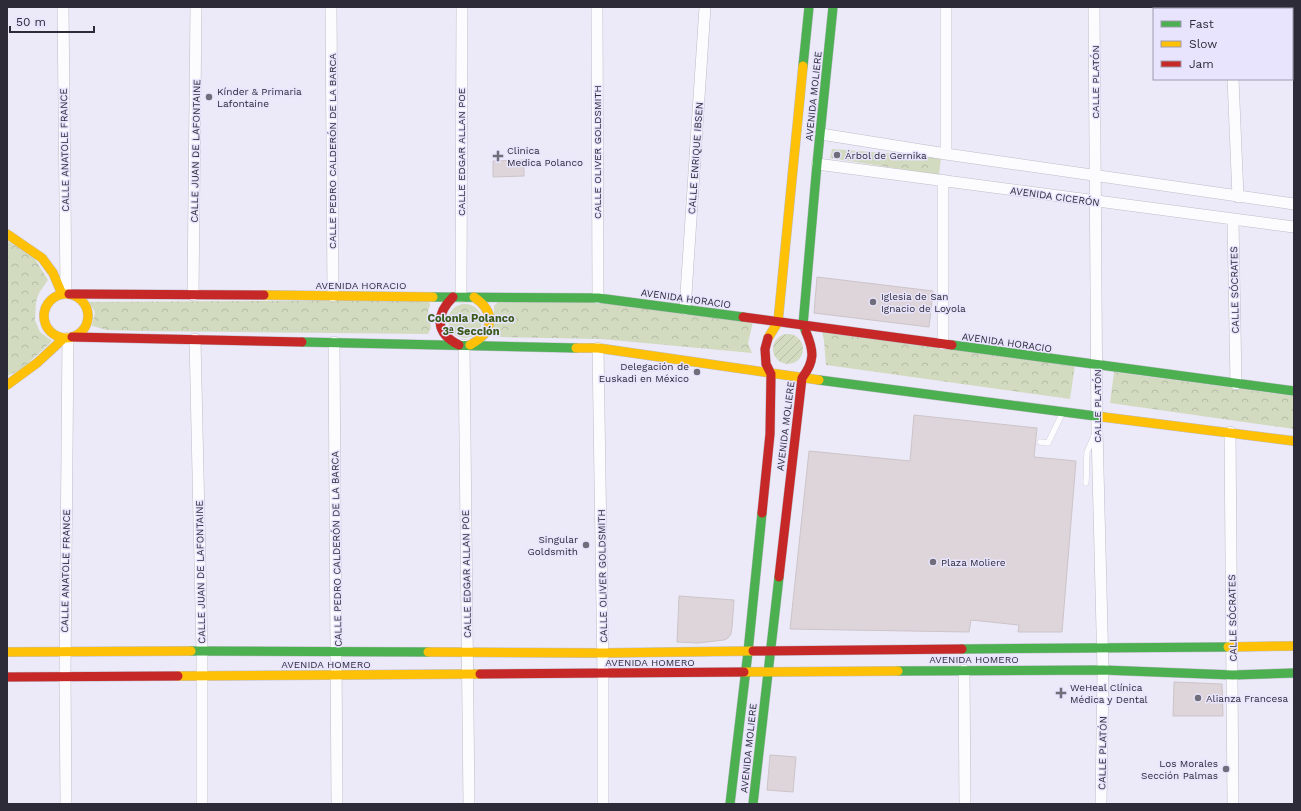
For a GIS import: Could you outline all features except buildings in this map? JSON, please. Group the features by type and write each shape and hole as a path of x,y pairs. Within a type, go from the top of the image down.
{"street":[{"name":"CALLE ANATOLE FRANCE","path":"62,7 66,294"},
{"name":"CALLE JUAN DE LAFONTAINE","path":"193,295 196,7"},
{"name":"CALLE PEDRO CALDERÓN DE LA BARCA","path":"331,7 333,296"},
{"name":"CALLE EDGAR ALLAN POE","path":"457,297 462,7"},
{"name":"CALLE OLIVER GOLDSMITH","path":"597,7 598,298"},
{"name":"CALLE ENRIQUE IBSEN","path":"685,309 705,7"},
{"name":"AVENIDA MOLIERE","path":"730,804 746,672 770,434 771,374 766,364 765,349 769,335 778,322 809,7"},
{"name":"AVENIDA MOLIERE","path":"753,804 802,378 808,369 812,354 810,341 803,326 817,164 833,7"},
{"path":"946,7 946,154"},
{"name":"CALLE PLATÓN","path":"1094,7 1096,365 1103,670 1101,804"},
{"path":"1233,80 1238,196"},
{"path":"821,134 946,154 1294,204"},
{"name":"AVENIDA CICERÓN","path":"817,164 1294,227"},
{"path":"943,180 943,344"},
{"name":"CALLE SÓCRATES","path":"1233,220 1236,384"},
{"path":"7,234 42,258 66,294"},
{"path":"7,385 25,375 68,337 81,332 84,328 88,317 87,311 81,299 66,294 50,299 44,310 43,317 47,329 58,336 68,337 598,348 771,374 1294,441"},
{"name":"AVENIDA HORACIO","path":"66,294 598,298 1294,391"},
{"path":"457,297 442,309 440,323 446,337 452,341 464,345 479,341 486,334 490,320 487,308 482,302 474,297"},
{"name":"CALLE ANATOLE FRANCE","path":"66,804 64,676 68,337"},
{"name":"CALLE JUAN DE LAFONTAINE","path":"195,339 202,651 202,804"},
{"name":"CALLE PEDRO CALDERÓN DE LA BARCA","path":"334,342 337,804"},
{"name":"CALLE EDGAR ALLAN POE","path":"464,345 468,804"},
{"name":"CALLE OLIVER GOLDSMITH","path":"598,348 603,653 603,804"},
{"name":"CALLE SÓCRATES","path":"1230,432 1233,804"},
{"name":"AVENIDA HOMERO","path":"7,652 202,651 467,654 1294,646"},
{"path":"964,670 965,804"},
{"name":"AVENIDA HOMERO","path":"7,678 64,676 964,670 1103,670 1233,675 1294,673"}],"lane":[{"path":"1040,442 1048,442 1063,411"},
{"path":"1086,483 1087,452 1097,430"}],"green space":[{"path":"832,149 941,157 939,175 830,158"},
{"path":"7,241 33,256 48,280 39,293 36,302 35,320 40,332 52,341 22,369 7,376"},
{"path":"429,300 430,305 428,311 431,328 428,334 107,330 92,326 95,312 89,302"},
{"path":"593,301 753,322 748,343 752,353 601,339 500,337 494,334 494,306 498,302"},
{"path":"462,304 468,304 472,305 479,311 482,321 481,328 475,335 468,338 462,338 458,337 451,331 448,324 448,318 449,314 455,307"},
{"path":"822,331 1075,365 1070,399 826,365"},
{"path":"788,334 799,338 803,349 799,360 788,364 777,360 773,349 777,338"},
{"path":"1114,372 1294,396 1294,429 1110,403"}],"traffic: fast":[{"path":"803,66 809,7"},
{"path":"806,332 803,325 833,7"},
{"path":"433,297 598,298 743,317"},
{"path":"302,342 576,348"},
{"path":"952,345 1294,391"},
{"path":"819,380 1103,417"},
{"path":"730,804 748,652 762,513"},
{"path":"753,804 779,577"},
{"path":"962,649 1228,647"},
{"path":"191,651 428,652"},
{"path":"898,671 1103,670 1233,675 1294,673"}],"traffic: slow":[{"path":"768,338 778,322 803,66"},
{"path":"7,234 42,258 53,273 62,294"},
{"path":"70,294 82,300 87,308 88,316 87,324 82,332 74,337 62,338 50,332 45,324 44,312 50,300 58,295 70,294"},
{"path":"264,295 433,297"},
{"path":"470,345 484,334 490,322 486,309 474,297"},
{"path":"7,385 37,363 64,338"},
{"path":"576,348 598,348 819,380"},
{"path":"1103,417 1294,441"},
{"path":"1228,647 1294,646"},
{"path":"7,652 191,651"},
{"path":"428,652 603,653 753,651"},
{"path":"744,672 898,671"},
{"path":"178,676 480,674"}],"traffic: jam":[{"path":"69,294 264,295"},
{"path":"453,297 443,310 440,323 445,335 459,345"},
{"path":"743,317 952,345"},
{"path":"779,577 802,378 809,366 812,356 811,345 806,332"},
{"path":"72,337 302,342"},
{"path":"762,513 770,434 771,374 766,364 765,349 768,338"},
{"path":"753,651 962,649"},
{"path":"480,674 744,672"},
{"path":"7,677 178,676"}],"place":[{"name":"Kínder & Primaria Lafontaine","path":"209,97"},
{"name":"Árbol de Gernika","path":"837,155"},
{"name":"Clinica Medica Polanco","path":"498,156"},
{"name":"Iglesia de San Ignacio de Loyola","path":"873,302"},
{"name":"Delegación de Euskadi en México","path":"697,372"},
{"name":"Singular Goldsmith","path":"586,545"},
{"name":"Plaza Moliere","path":"933,562"},
{"name":"WeHeal Clínica Médica y Dental","path":"1061,693"},
{"name":"Alianza Francesa","path":"1198,698"},
{"name":"Los Morales Sección Palmas","path":"1226,769"}],"district":[{"name":"Colonia Polanco 3ª Sección","path":"471,324"}]}
